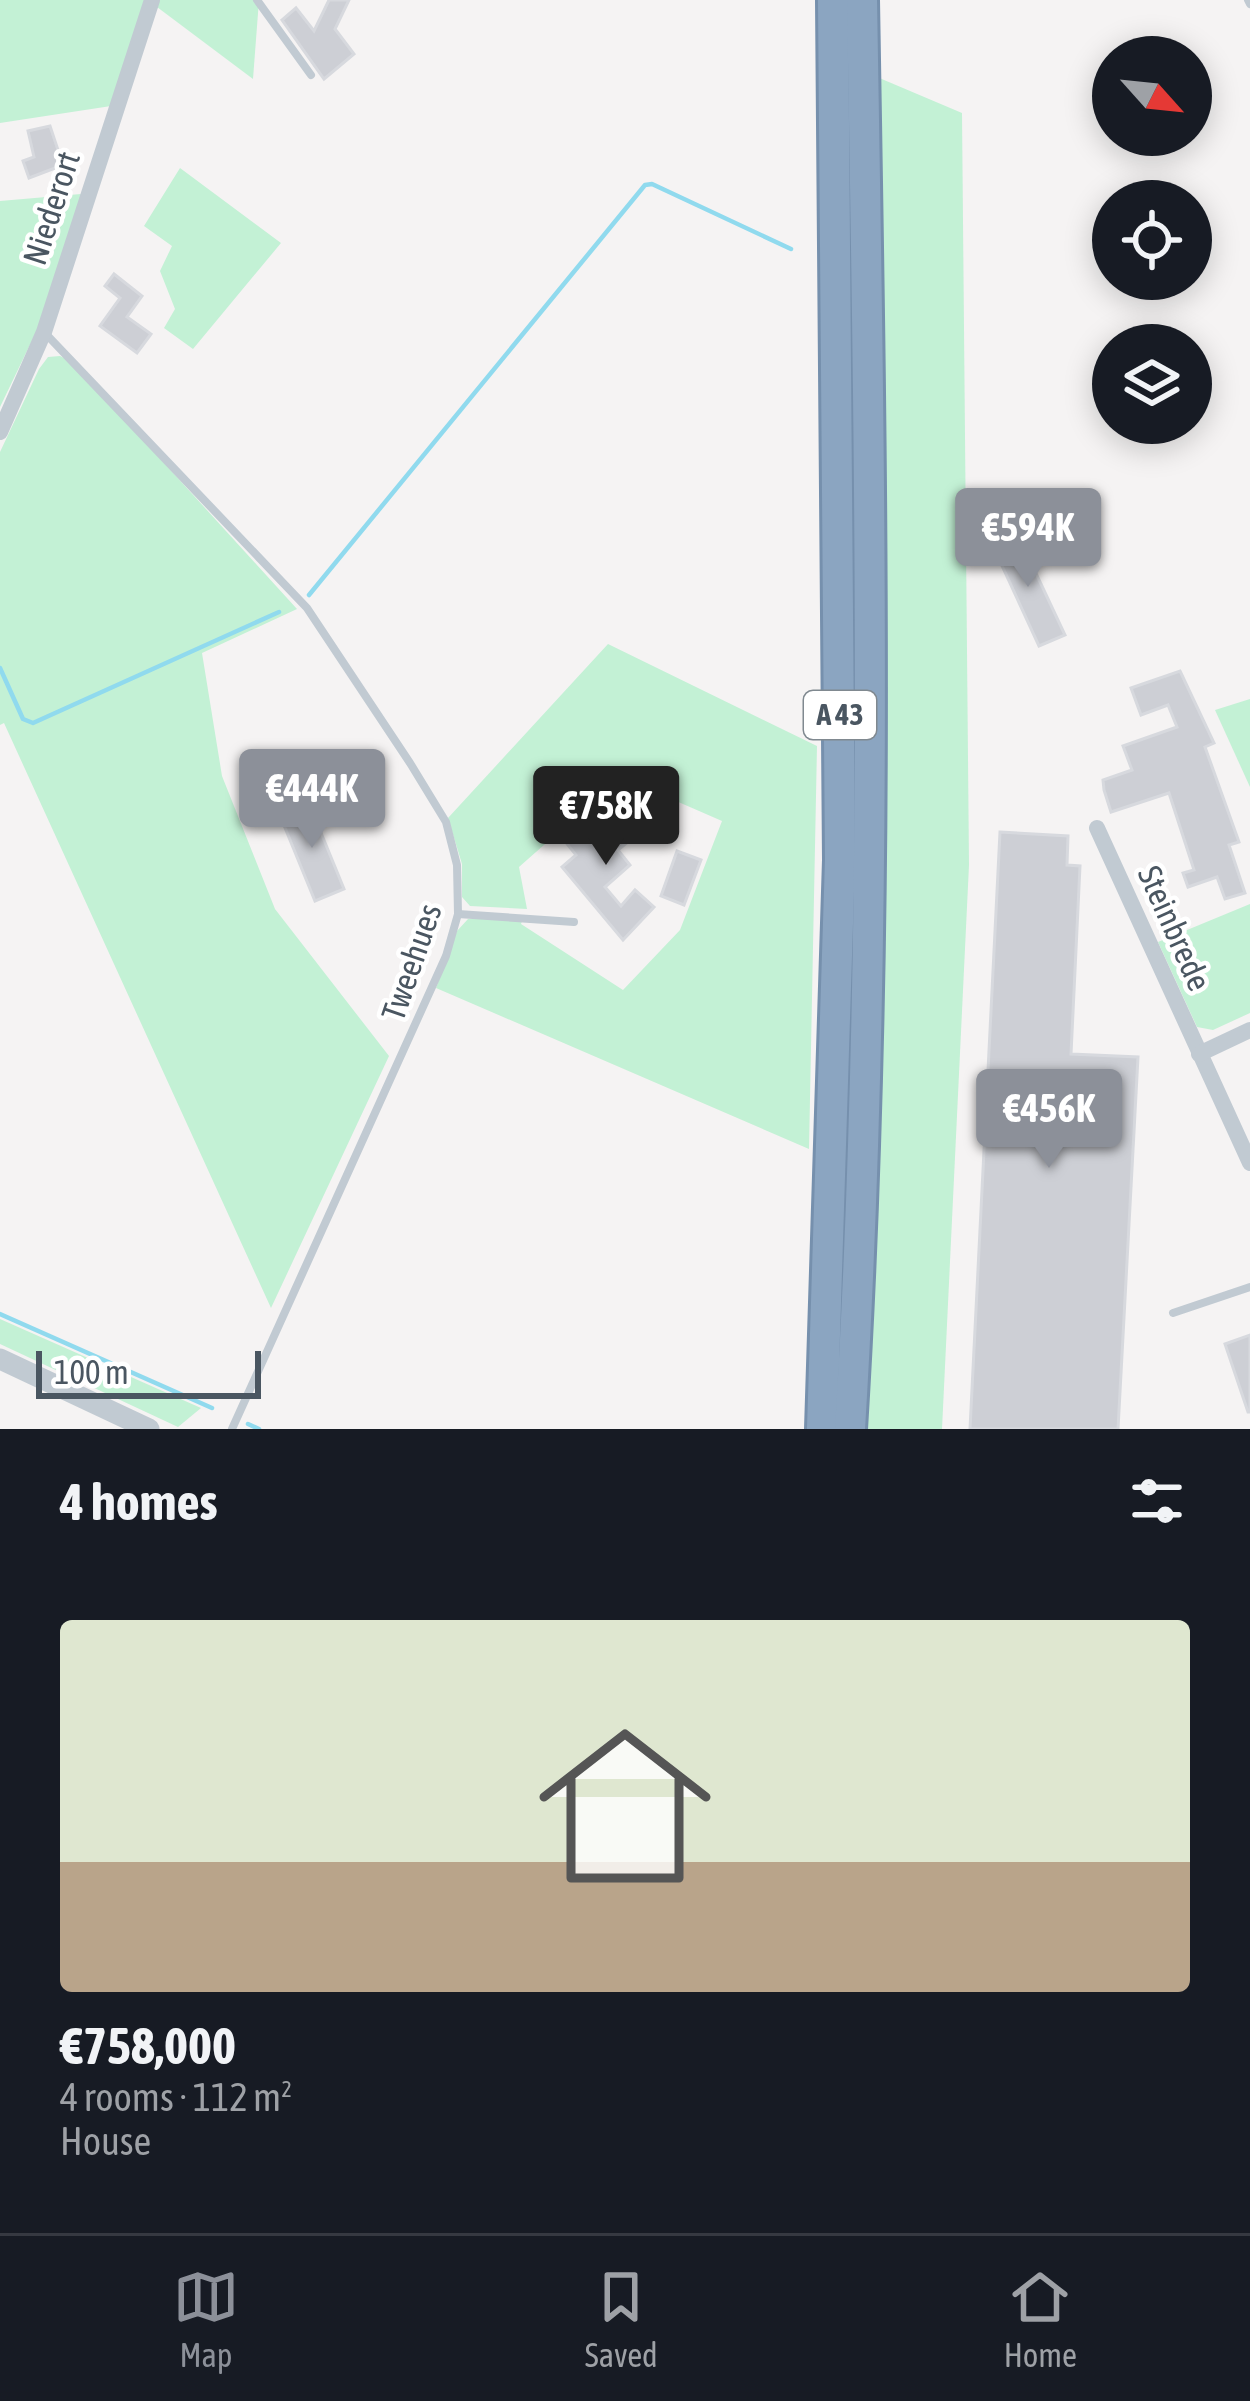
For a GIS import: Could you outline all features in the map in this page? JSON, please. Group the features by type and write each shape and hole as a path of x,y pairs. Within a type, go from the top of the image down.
{"highway":[{"name":"A 43","path":"821,1429 840,860 833,0"},
{"name":"A 43","path":"850,1429 864,1103 867,859 862,0"}],"street":[{"name":"Niederort","path":"0,432 44,332 152,0"},
{"name":"Steinbrede","path":"1097,828 1250,1163"},
{"path":"1199,1054 1250,1030"},
{"path":"0,1359 149,1429"}],"lane":[{"path":"257,0 311,75"},
{"name":"Tweehues","path":"44,332 307,608 439,808 457,865 458,914 434,984 232,1429"},
{"path":"458,914 574,922"},
{"path":"1173,1312 1250,1287"}],"green space":[{"path":"0,0 147,0 111,106 0,123"},
{"path":"159,0 259,0 253,79 157,7"},
{"path":"877,77 962,113 969,865 942,1429 862,1429"},
{"path":"180,168 281,243 193,349 164,328 175,309 160,271 172,246 144,226"},
{"path":"81,194 51,301 0,407 0,201"},
{"path":"48,357 72,362 297,609 202,653 222,776 275,909 389,1056 271,1308 4,723 0,725 0,452 39,369"},
{"path":"608,644 817,746 809,1149 436,988 457,931 468,919 523,918 521,924 623,990 680,930 722,821 621,777 519,867 527,909 470,906 462,897 462,864 448,818"},
{"path":"1250,699 1250,787 1215,710"},
{"path":"1250,904 1250,1013 1213,1030 1197,1027 1158,942"},
{"path":"0,1319 201,1408 178,1427 0,1344"}],"building":[{"path":"329,0 349,0 335,29 354,54 324,79 282,20 296,8 314,31"},
{"path":"50,126 63,165 29,178 23,161 34,157 28,131"},
{"path":"114,274 142,296 127,317 151,334 137,353 100,326 120,298 105,286"},
{"path":"1017,533 1065,635 1039,646 992,544"},
{"path":"1180,671 1214,743 1205,747 1239,842 1229,845 1245,893 1225,899 1217,877 1188,887 1183,873 1194,870 1169,793 1111,812 1104,790 1103,780 1132,770 1123,746 1177,727 1168,705 1141,715 1131,688"},
{"path":"308,801 344,889 315,901 279,813"},
{"path":"631,806 647,826 618,850 630,865 605,887 621,906 635,890 654,907 623,940 562,867 576,855 560,835 578,820 584,827 592,819 602,831"},
{"path":"1000,832 1068,836 1067,865 1080,866 1071,1054 1138,1057 1118,1429 970,1429"},
{"path":"677,851 701,860 684,905 661,896"},
{"path":"1250,1335 1250,1412 1248,1412 1225,1344"}],"waterway":[{"path":"309,595 645,185 652,184 791,249"},
{"path":"0,668 23,719 33,723 279,612"},
{"path":"0,1314 212,1408"},
{"path":"248,1424 259,1429"}]}
